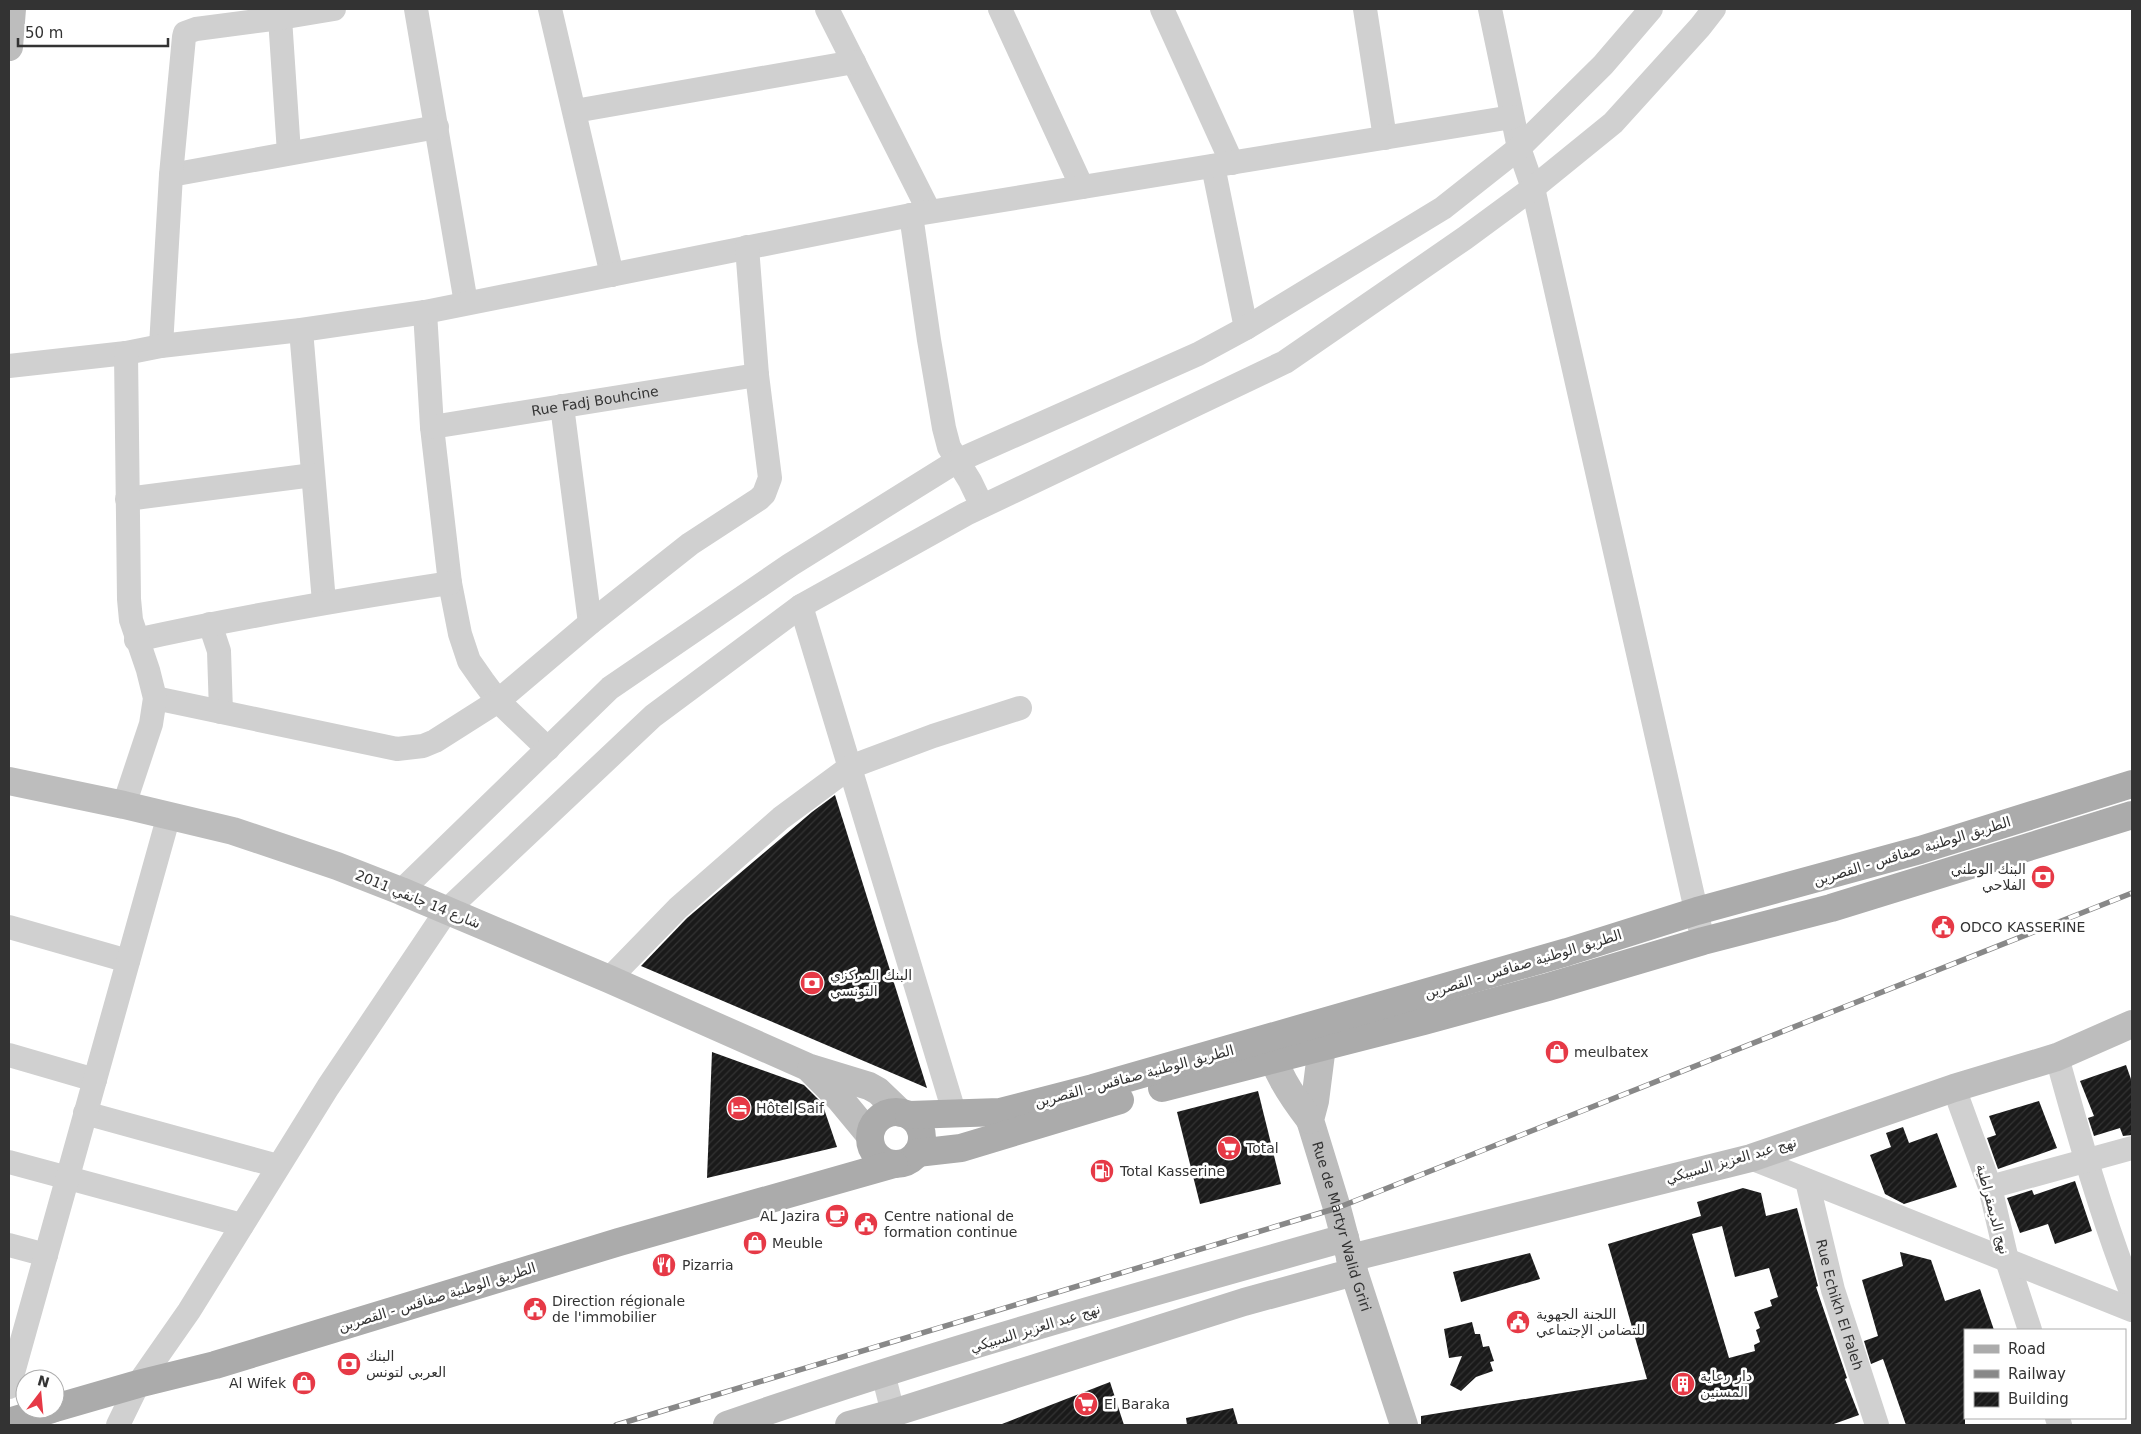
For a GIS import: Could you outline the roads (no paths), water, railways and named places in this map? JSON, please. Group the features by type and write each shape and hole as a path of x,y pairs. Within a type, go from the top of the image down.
{"main road":[{"name":"الطريق الوطنية صفاقس - القصرين","path":"65,1405 138,1384 214,1365 619,1242 906,1159 961,1148 1319,1035 1567,952 1697,911 1811,882 2131,788"},
{"name":"الطريق الوطنية صفاقس - القصرين","path":"1319,1035 1548,987 1704,941 1831,908 2132,815"},
{"path":"1981,831 1988,859"},
{"name":"الطريق الوطنية صفاقس - القصرين","path":"905,1114 1000,1112 1093,1088 1269,1050"},
{"path":"892,1112 905,1114 916,1121 920,1129 922,1137 906,1159 878,1158 870,1139 877,1120 884,1115 892,1112"},
{"name":"الطريق الوطنية صفاقس - القصرين","path":"819,1184 854,1163 870,1139"}],"street":[{"path":"9,47 12,9"},
{"path":"161,346 170,174 183,42 186,33 196,29 334,9"},
{"path":"416,9 466,303"},
{"path":"550,9 612,275"},
{"path":"827,9 854,62 920,213 928,340 944,428 949,447 970,481 982,506"},
{"path":"1000,9 1082,187"},
{"path":"1169,9 1223,164 1246,328"},
{"path":"1365,9 1385,138"},
{"path":"1490,9 1512,118 1519,148 1533,188 1704,941"},
{"path":"402,891 610,688 790,565 957,461 1198,354 1246,328 1443,208 1519,148 1603,65 1651,9"},
{"path":"118,1425 138,1384 189,1311 278,1166 447,910 653,716 801,606 982,506 1285,362 1465,238 1533,188 1613,123 1714,9"},
{"path":"280,18 289,153"},
{"path":"575,111 854,62"},
{"path":"9,366 126,353 161,346 301,330 425,312 920,213 1512,118"},
{"path":"170,174 437,127"},
{"path":"155,698 384,747 410,749 423,746 435,740 498,700 590,622 690,544 764,494 770,478 757,375 747,247"},
{"path":"425,312 432,427 450,583 460,634 469,661 498,700 548,749"},
{"path":"301,330 324,602"},
{"path":"124,805 151,724 155,698 148,670 136,640 131,620 129,599 126,353"},
{"name":"Rue Fadj Bouhcine","path":"432,427 757,375"},
{"path":"562,406 590,622"},
{"path":"128,499 313,475"},
{"path":"136,640 324,602 450,583"},
{"path":"801,606 955,1114"},
{"path":"210,624 219,651 220,712"},
{"path":"610,979 678,908 780,818 850,767 933,736 1020,708"},
{"name":"شارع 14 جانفي 2011","path":"9,781 169,815 233,832 336,866 402,891 610,979 810,1068 869,1086 878,1091 905,1114"},
{"path":"9,1387 17,1327 46,1255 169,815"},
{"path":"9,927 128,961"},
{"name":"نهج عبد العزيز السبيكي","path":"727,1425 883,1373 1232,1270 1349,1256 1751,1158 1954,1088 2057,1057 2132,1024"},
{"name":"Rue de Martyr Walid Griri","path":"1319,1035 1315,1101 1310,1120 1349,1256 1404,1425"},
{"path":"1269,1050 1290,1094 1310,1120"},
{"path":"9,1055 95,1080"},
{"path":"2057,1057 2085,1160 2111,1240 2132,1294"},
{"name":"شارع 14 جانفي 2011","path":"810,1068 840,1099 870,1139"},
{"name":"نهج الديمقراطية","path":"1954,1088 1990,1187 2007,1260 2030,1329"},
{"path":"85,1113 278,1166"},
{"path":"1990,1187 2132,1148"},
{"path":"1751,1158 2132,1310"},
{"path":"9,1162 242,1225"},
{"name":"Rue Echikh El Faleh","path":"1807,1181 1833,1290 1877,1425"},
{"path":"9,1245 46,1255"},
{"name":"نهج عبد العزيز السبيكي","path":"849,1425 891,1419 1244,1302 1349,1256"},
{"path":"883,1373 891,1419"}],"railway":[{"path":"616,1425 1337,1208 2132,893"}],"place":[{"name":"البنك الوطني الفلاحي","path":"2043,877"},
{"name":"ODCO KASSERINE","path":"1943,927"},
{"name":"البنك المركزي التونسي","path":"812,983"},
{"name":"meulbatex","path":"1557,1052"},
{"name":"Hôtel Saif","path":"739,1108"},
{"name":"Total","path":"1229,1148"},
{"name":"Total Kasserine","path":"1102,1171"},
{"name":"AL Jazira","path":"837,1216"},
{"name":"Centre national de formation continue","path":"866,1224"},
{"name":"Meuble","path":"755,1243"},
{"name":"Pizarria","path":"664,1265"},
{"name":"Direction régionale de l'immobilier","path":"535,1309"},
{"name":"اللجنة الجهوية للتضامن الإجتماعي","path":"1518,1322"},
{"name":"البنك العربي لتونس","path":"349,1364"},
{"name":"Al Wifek","path":"304,1383"},
{"name":"دار رعاية المسنين","path":"1683,1384"},
{"name":"El Baraka","path":"1086,1404"}]}
